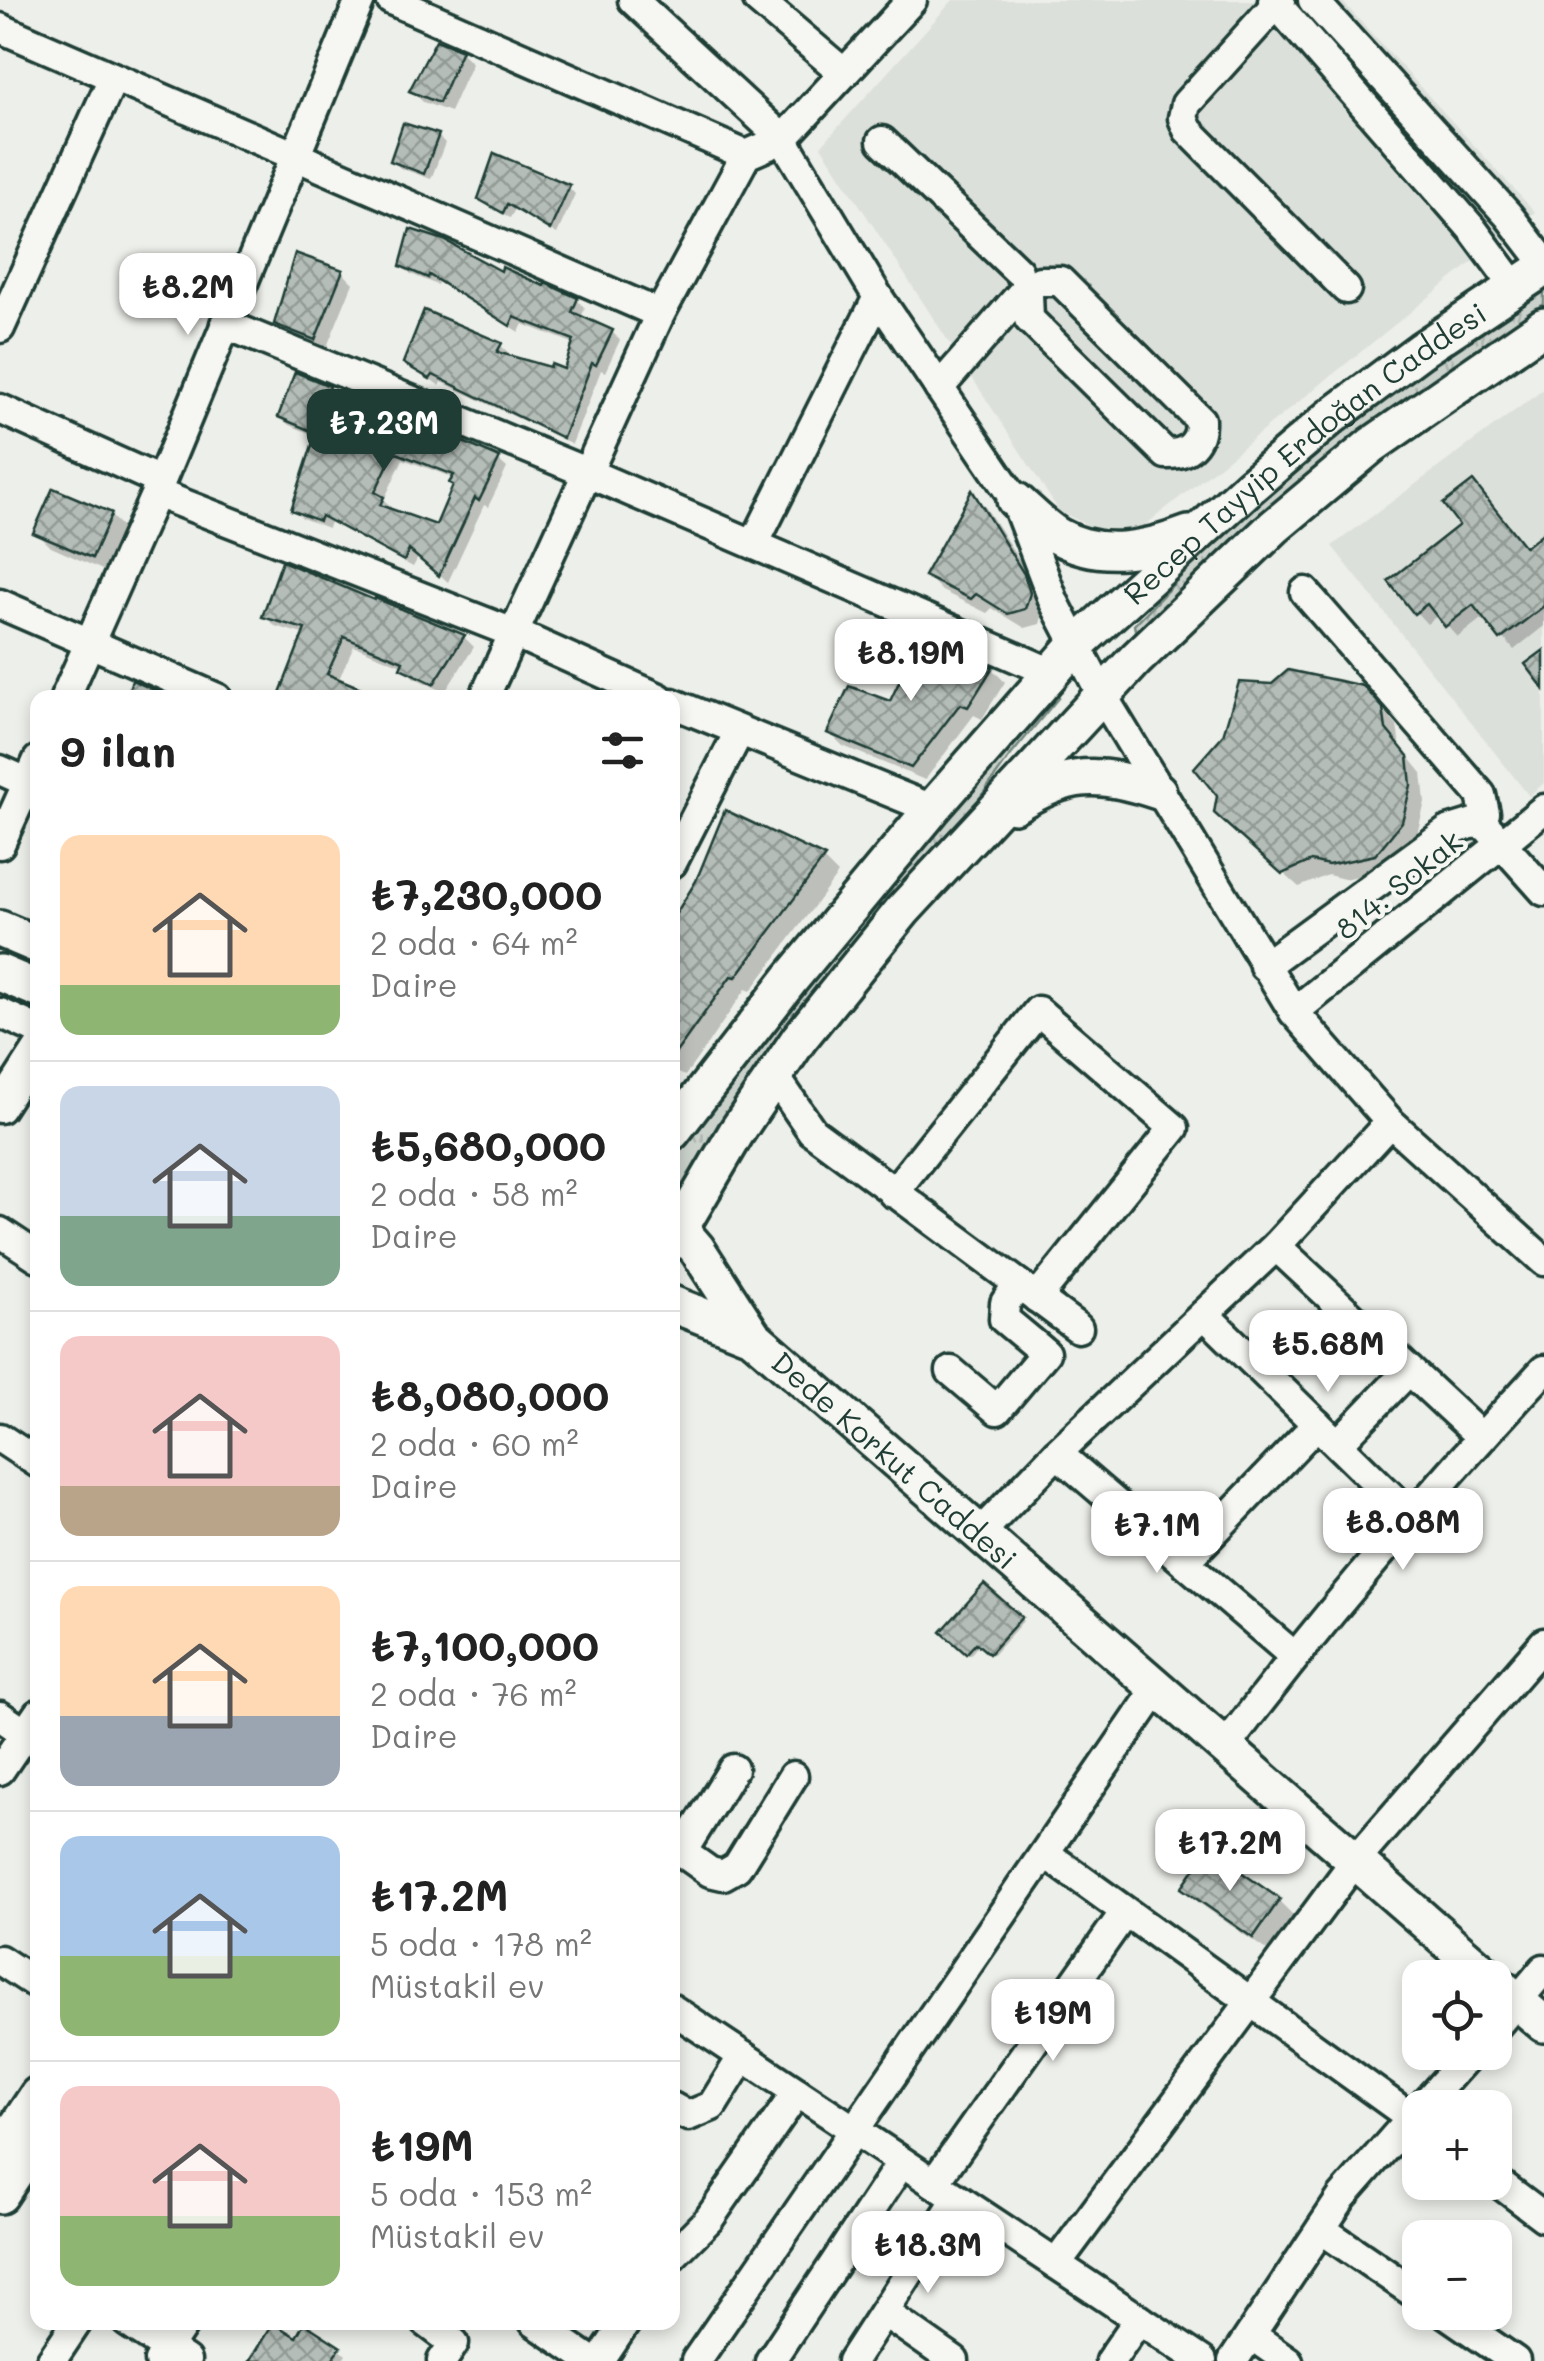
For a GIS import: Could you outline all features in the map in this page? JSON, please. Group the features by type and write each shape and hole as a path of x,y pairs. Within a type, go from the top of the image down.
{"main road":[{"name":"Recep Tayyip Erdoğan Caddesi","path":"680,1122 790,980 1075,646 1331,416 1535,273"},
{"name":"Recep Tayyip Erdoğan Caddesi","path":"680,1224 773,1074 903,910 1102,695 1215,582 1320,488 1422,408 1544,326"},
{"path":"1015,500 1058,536 1088,548 1125,552 1164,544 1204,529"},
{"path":"979,826 1046,786 1067,779 1116,777 1158,791"},
{"path":"0,929 30,942"},
{"path":"0,972 30,985"},
{"name":"Dede Korkut Caddesi","path":"680,1236 753,1336 1158,1686 1462,1960"},
{"name":"Dede Korkut Caddesi","path":"680,1307 753,1336"},
{"path":"0,2152 30,2107"},
{"path":"0,2195 30,2150"}],"street":[{"path":"68,690 158,487 360,0"},
{"path":"392,0 746,155"},
{"path":"633,0 784,139 878,296 1015,500 1075,646 1158,791 1294,1012 1390,1122 1544,1261"},
{"path":"758,0 844,73"},
{"path":"488,690 660,314 746,155 784,139 912,0"},
{"path":"1313,0 1508,214 1535,273"},
{"path":"1346,289 1188,130 1183,118 1186,104 1276,1 1474,230 1535,273"},
{"path":"0,28 660,314"},
{"path":"0,328 113,78"},
{"path":"882,141 1025,285 1029,318 1166,454 1180,453 1192,446 1200,434 1200,420 1060,282 1025,285 934,380"},
{"path":"754,544 878,296"},
{"path":"225,324 588,473 1050,672"},
{"path":"2,417 158,487 516,634 641,690"},
{"path":"1305,592 1481,796 1491,833 1544,891"},
{"path":"0,604 199,690"},
{"path":"680,706 932,809"},
{"path":"680,847 739,732"},
{"path":"0,770 30,775"},
{"path":"0,844 30,784"},
{"name":"814. Sokak","path":"1294,1012 1491,833 1544,808"},
{"path":"1264,966 1448,831 1491,833"},
{"path":"893,1192 1038,1011 1174,1128 1028,1291 1005,1303 1004,1319 1044,1353 998,1410 951,1371"},
{"path":"0,1013 30,1026"},
{"path":"0,1108 30,1061"},
{"path":"773,1074 812,1131 1078,1328"},
{"path":"980,1534 1058,1453 1276,1246 1390,1122"},
{"path":"0,1232 30,1252"},
{"path":"1276,1246 1481,1438"},
{"path":"1204,1314 1413,1518"},
{"path":"1338,1444 1409,1370"},
{"path":"1226,1746 1294,1656 1544,1370"},
{"path":"1185,1562 1317,1424"},
{"path":"0,1438 30,1458"},
{"path":"1058,1453 1294,1656"},
{"path":"1056,2264 1355,1861 1544,1644"},
{"path":"696,2361 1158,1686"},
{"path":"0,1716 30,1723"},
{"path":"0,1770 30,1725"},
{"path":"680,1845 734,1769"},
{"path":"680,1851 710,1872 723,1875 737,1867 793,1776"},
{"path":"1046,1854 1249,2002 1402,2103"},
{"path":"852,2361 884,2312 946,2191 1125,1912"},
{"path":"0,1960 30,1981"},
{"path":"1512,1999 1544,1969"},
{"path":"680,2014 1202,2361"},
{"path":"680,2112 688,2116 712,2106 744,2056"},
{"path":"1439,2090 1456,2070"},
{"path":"680,2243 708,2219 797,2092"},
{"path":"1234,2361 1342,2197 1402,2131"},
{"path":"770,2361 902,2162"},
{"path":"1512,2193 1544,2217"},
{"path":"1321,2229 1402,2284"},
{"path":"884,2312 954,2361"},
{"path":"1110,2361 1139,2319"},
{"path":"51,2361 72,2330"},
{"path":"138,2330 171,2357 182,2330"},
{"path":"437,2330 454,2343 442,2361"},
{"path":"600,2361 621,2330"},
{"path":"1470,2330 1515,2361"},
{"path":"1251,2335 1288,2361"},
{"path":"544,2341 591,2361"}],"shaded area":[{"path":"953,0 1341,0 1535,212 1138,531 1093,528 1059,511 821,146"},
{"path":"1544,389 1544,783 1529,796 1332,546"}],"green space":[{"path":"1544,283 1544,304 1418,392 1273,505 1136,634 1134,625 1212,539 1323,441"},
{"path":"1054,690 1059,697 1011,755 684,1204 680,1201 680,1148 760,1042"}],"building":[{"path":"436,40 462,50 439,103 409,91"},
{"path":"403,123 439,134 424,174 390,161"},
{"path":"494,153 570,185 550,230 507,204 503,213 478,199"},
{"path":"410,229 444,240 501,271 502,267 578,298 572,312 613,330 596,365 592,363 563,438 433,375 430,379 403,363 424,310 502,343 497,352 550,367 551,364 564,369 574,340 514,317 510,326 429,275 428,278 400,266"},
{"path":"295,253 343,270 315,340 274,324"},
{"path":"295,372 330,386 329,390 379,406 423,431 426,426 500,458 479,501 475,498 439,576 409,550 404,561 321,516 319,521 291,510 316,433 278,417","holes":["394,452 454,475 436,525 380,505 384,497 375,492"]},
{"path":"1473,481 1525,547 1544,532 1544,606 1500,640 1473,605 1445,627 1427,604 1414,614 1388,581 1459,525 1443,504"},
{"path":"53,488 112,513 92,558 33,533"},
{"path":"972,490 1024,574 1030,593 1025,609 1008,614 976,594 971,599 924,576"},
{"path":"282,561 465,635 434,684 400,668 403,661 344,637 327,674 366,690 281,690 305,629 262,617"},
{"path":"921,636 993,667 968,707 960,704 911,768 827,733 849,686 890,701"},
{"path":"1544,650 1544,689 1525,664"},
{"path":"1288,670 1363,686 1383,708 1386,729 1408,756 1411,785 1402,822 1375,855 1328,865 1311,861 1282,874 1214,813 1217,796 1194,768 1223,735 1239,682 1272,684"},
{"path":"132,680 154,690 129,690"},
{"path":"725,810 825,857 680,1047 680,907 696,881"},
{"path":"984,1584 1022,1617 989,1654 976,1643 966,1654 941,1632"},
{"path":"1208,1849 1280,1899 1253,1938 1181,1888"},
{"path":"269,2330 284,2330 296,2337 300,2330 315,2330 341,2347 331,2361 249,2361"}]}
